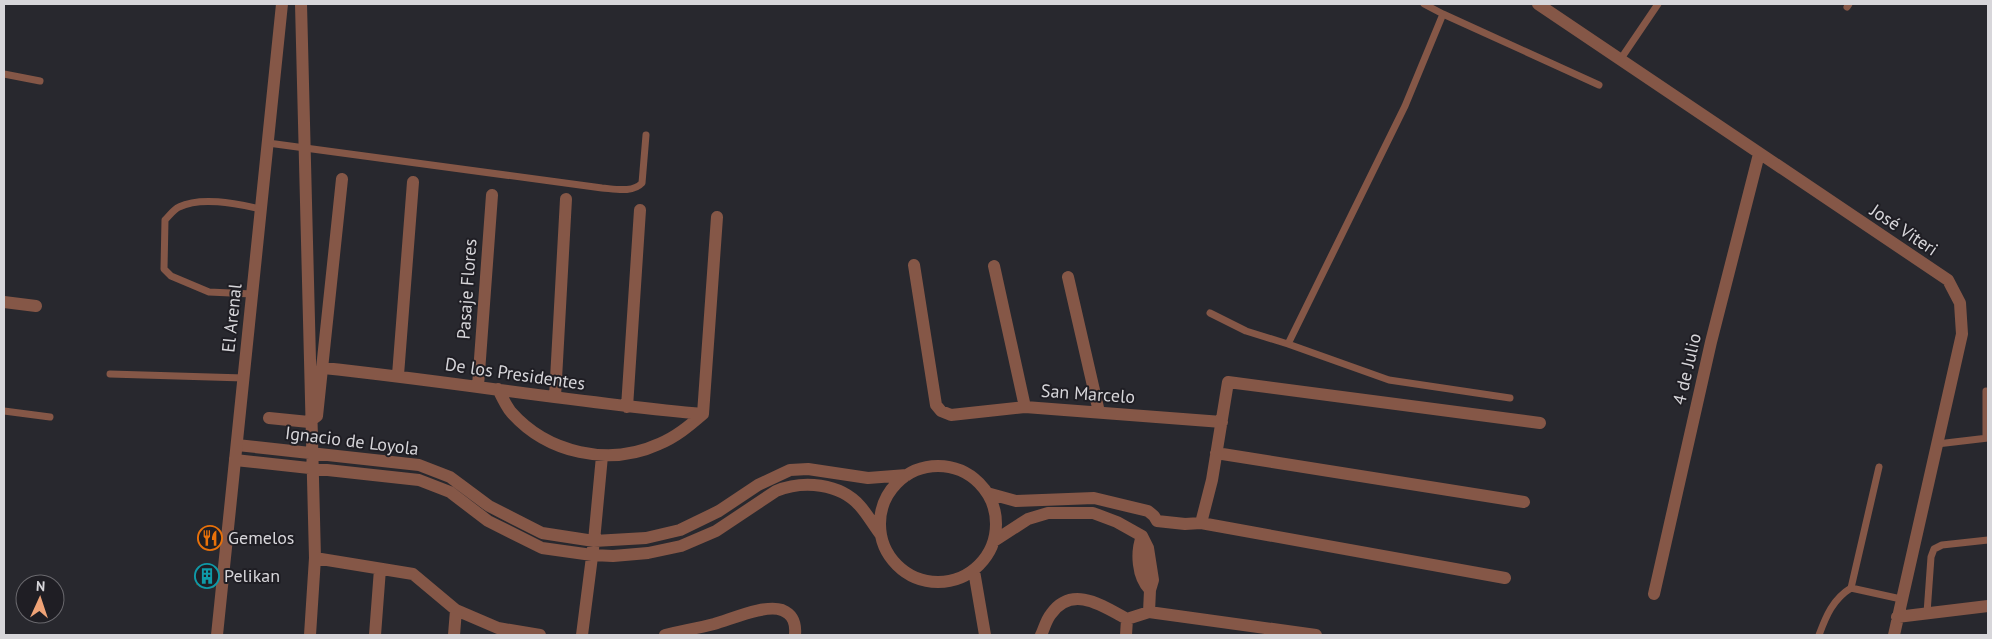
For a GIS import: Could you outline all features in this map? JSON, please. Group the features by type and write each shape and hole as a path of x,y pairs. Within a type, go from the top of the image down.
{"street":[{"name":"El Arenal","path":"217,635 282,4"},
{"path":"301,4 315,558 310,635"},
{"name":"José Viteri","path":"1545,6 1620,60 1948,280 1960,303 1962,334 1894,635"},
{"name":"4 de Julio","path":"1654,594 1711,342 1759,154"},
{"path":"269,418 309,422 317,416 342,179"},
{"path":"398,376 413,182"},
{"name":"Pasaje Flores","path":"478,386 492,195"},
{"path":"555,397 566,199"},
{"path":"627,407 640,210"},
{"path":"498,389 510,412 529,429 550,442 575,451 602,456 626,454 658,445 682,432 703,414 717,217"},
{"name":"San Marcelo","path":"914,266 936,405 941,411 952,415 1025,407 1222,422"},
{"path":"994,266 1025,407"},
{"path":"1068,277 1099,412"},
{"path":"4,302 36,306"},
{"name":"De los Presidentes","path":"323,368 478,386 627,407 703,414"},
{"path":"1202,523 1212,480 1228,382 1540,422"},
{"name":"Ignacio de Loyola","path":"237,445 419,465 450,477 485,511 542,533 594,541 646,538 680,530 719,511 758,485 790,470 808,469 868,478 907,475"},
{"path":"1216,453 1524,502"},
{"path":"582,635 602,456"},
{"name":"Ignacio de Loyola","path":"235,460 419,480 450,492 485,511 542,548 592,555 613,556 681,546 726,526 776,491 786,487 802,485 843,492 860,506 881,536"},
{"path":"942,466 959,470 975,479 987,493 995,509 997,525 994,541 986,558 974,571 956,580 937,582 917,578 900,569 888,554 881,536 881,510 893,487 907,475 924,468 942,466"},
{"path":"987,493 1016,501 1094,498 1148,511 1157,521"},
{"path":"719,511 726,526"},
{"path":"994,541 1028,519 1048,513 1093,513 1117,522 1142,536 1148,548 1153,580 1150,590 1149,612"},
{"path":"1157,521 1184,524 1202,523 1505,578"},
{"path":"1142,536 1150,534 1157,521"},
{"path":"315,558 413,574 456,610 498,628 539,635"},
{"path":"376,635 380,569"},
{"path":"974,571 985,635"},
{"path":"1041,635 1051,614 1065,601 1077,599 1094,600 1127,619 1149,612 1316,635"},
{"path":"1897,617 1988,606"},
{"path":"454,635 456,610"},
{"path":"665,635 714,630 756,611 781,610 790,615 796,624 795,635"},
{"path":"1126,635 1127,619"}],"lane":[{"path":"1424,4 1599,85"},
{"path":"1620,60 1658,4"},
{"path":"1288,344 1404,106 1443,14"},
{"path":"4,74 40,80"},
{"path":"268,143 602,188 632,189 642,183 646,135"},
{"path":"252,294 209,292 171,276 164,269 165,220 178,207 196,202 233,203 261,209"},
{"path":"1210,313 1246,331 1389,380 1510,398"},
{"path":"110,374 244,378"},
{"path":"1937,444 1987,438 1986,392"},
{"path":"4,412 50,417"},
{"path":"1851,588 1879,467"},
{"path":"1927,613 1931,557 1934,549 1942,545 1988,540"},
{"path":"1819,635 1833,604 1841,594 1851,588 1901,599"}],"building":[{"name":"Pelikan","path":"198,566 216,567 214,588 196,585"}],"place":[{"name":"Gemelos","path":"210,538"},
{"name":"Pelikan","path":"207,576"}]}
